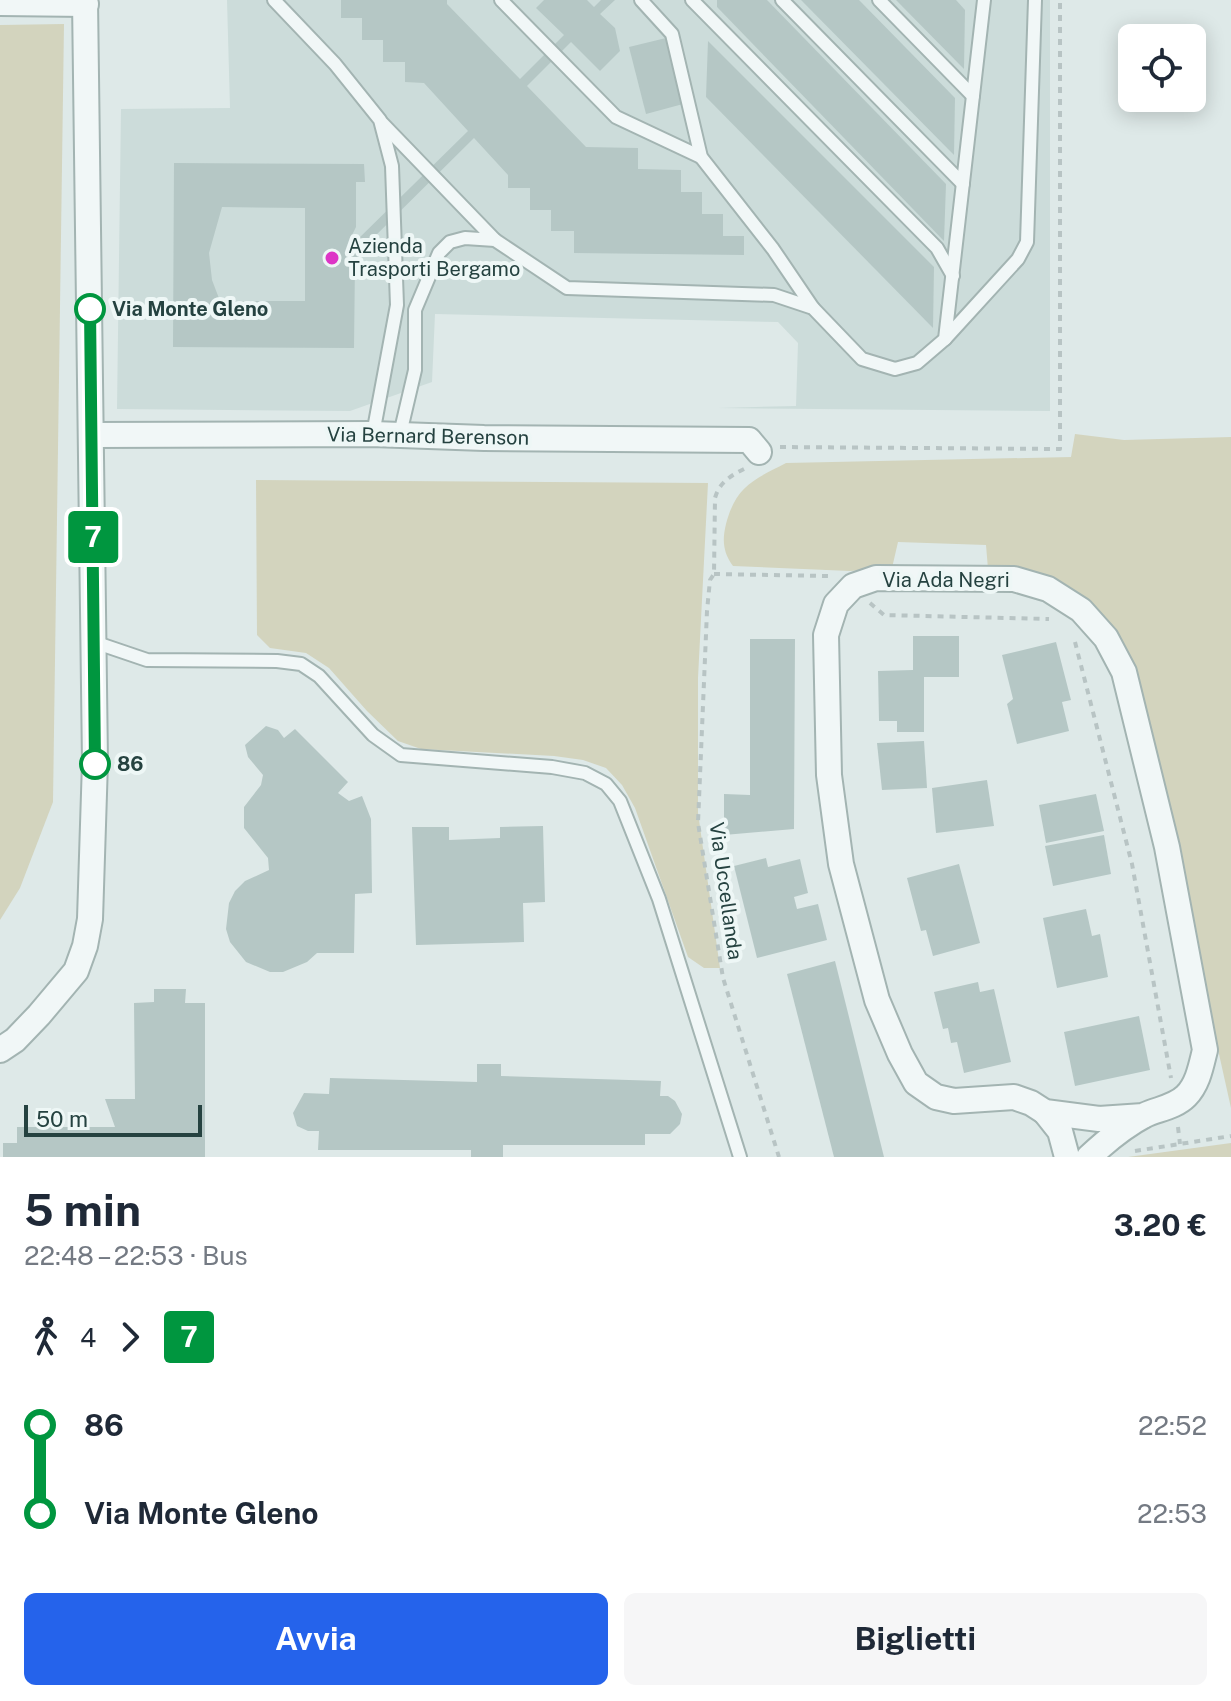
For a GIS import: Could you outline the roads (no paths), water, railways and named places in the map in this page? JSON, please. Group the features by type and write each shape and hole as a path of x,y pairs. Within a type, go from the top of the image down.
{"street":[{"path":"0,3 86,2 95,762 91,897 85,946 76,971 61,990 15,1040 0,1050"},
{"name":"Via Bernard Berenson","path":"92,435 400,434 484,438 749,440 759,452"},
{"name":"Via Ada Negri","path":"1089,1157 1143,1116 1186,1096 1198,1078 1205,1050 1167,847 1124,672 1095,623 1065,598 1048,589 1014,579 876,578 853,586 836,604 826,635 829,775 841,864 877,1000 900,1054 921,1088 936,1097 954,1101 1014,1097 1045,1112 1099,1119 1143,1116"},
{"path":"1045,1112 1060,1131 1067,1157"}],"lane":[{"path":"274,0 335,64 380,120 495,240 567,288 774,295 813,308"},
{"path":"501,0 616,117 701,157"},
{"path":"641,0 672,34 701,157 773,249 813,308 862,359 895,369 917,363 945,339 1018,259 1027,242 1035,0"},
{"path":"692,0 937,248 953,276"},
{"path":"782,0 963,184"},
{"path":"879,0 973,96"},
{"path":"945,339 981,3"},
{"path":"373,434 397,305 392,166 380,120"},
{"path":"400,434 415,370 415,310 439,253 450,242 465,238 495,240"},
{"path":"94,642 147,660 301,664 319,676 373,735 401,755 552,767 585,773 606,784 620,801 659,899 740,1157"}],"place":[{"name":"Azienda Trasporti Bergamo","path":"332,258"},
{"name":"Via Monte Gleno","path":"90,309"},
{"name":"86","path":"95,764"}]}
